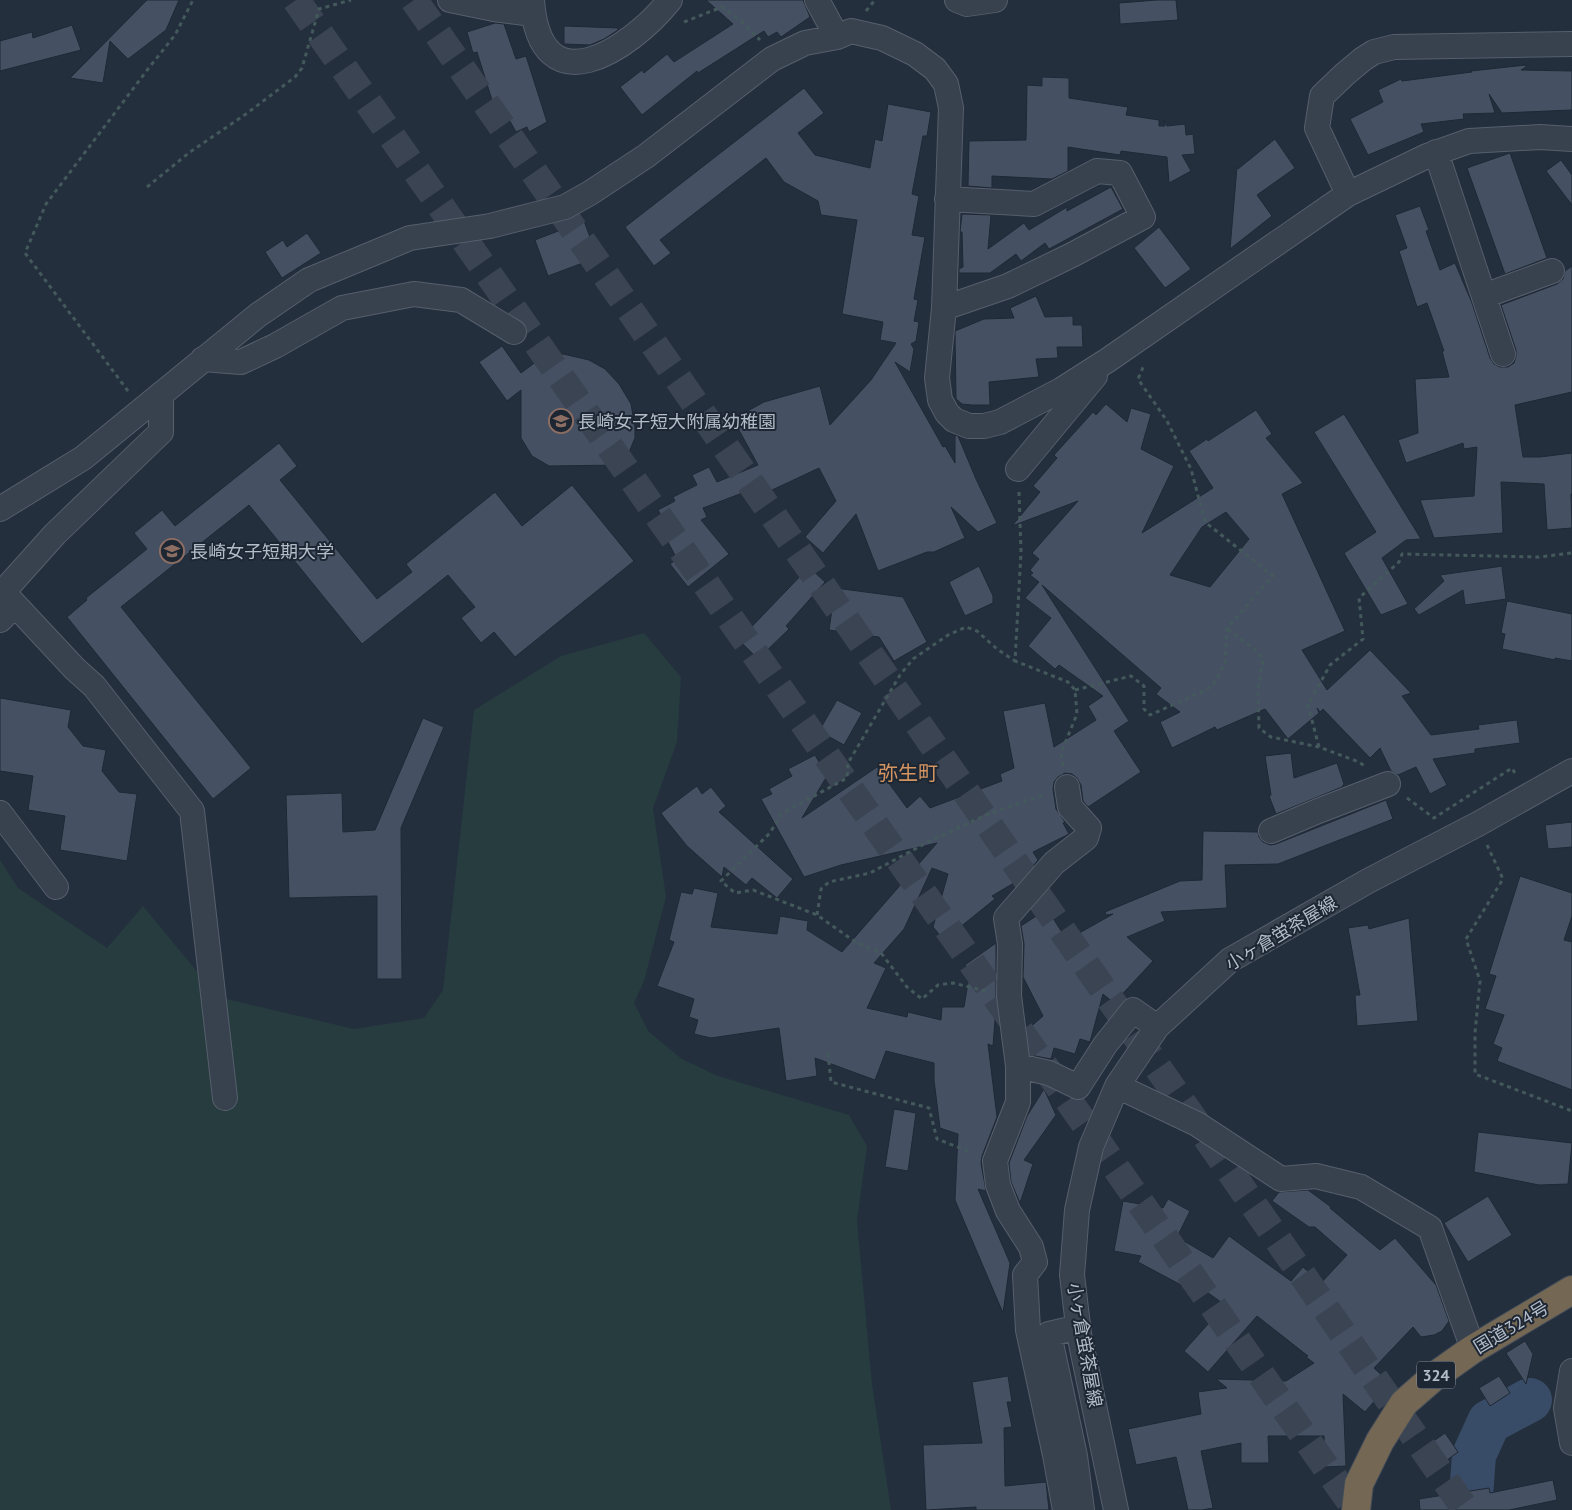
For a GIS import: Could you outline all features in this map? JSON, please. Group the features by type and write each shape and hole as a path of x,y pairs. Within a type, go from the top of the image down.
{"highway":[{"name":"国道324号","path":"1356,1510 1359,1484 1380,1441 1404,1403 1435,1376 1473,1349 1572,1290"}],"street":[{"path":"450,0 494,9 533,7 539,35 550,54 568,62 586,62 616,49 637,35 665,6"},
{"path":"817,0 837,38"},
{"path":"957,0 967,4 995,0"},
{"path":"0,509 83,458 203,358 258,315 309,280 410,238 490,226 565,207 646,156 772,59 805,43 837,38 851,31 882,38 916,54 935,69 946,84 951,108 944,308 937,378 940,400 947,412 954,420 969,426 984,426 1000,422 1061,390 1108,360 1348,194 1436,152 1469,141 1540,137 1572,139"},
{"path":"1348,194 1317,128 1322,96 1363,59 1374,52 1394,47 1572,44"},
{"path":"1436,152 1503,354"},
{"path":"944,308 1008,286 1072,255 1143,217 1120,173 1097,171 1034,204 948,199"},
{"path":"1484,296 1552,271"},
{"path":"203,358 241,362 275,346 342,308 414,294 461,300 514,332"},
{"path":"1018,469 1108,360"},
{"path":"161,394 161,432 55,534 3,592 8,612 94,686 192,811 225,1098"},
{"name":"小ヶ倉蛍茶屋線","path":"1116,1510 1079,1328 1072,1275 1077,1210 1090,1147 1117,1086 1157,1027 1230,960 1368,881 1478,824 1572,771"},
{"path":"1271,831 1388,784"},
{"path":"1065,1510 1028,1330 1025,1274 1035,1262 1031,1247 1008,1211 998,1185 995,1161 1018,1102 1018,1066 1009,996 1010,944 1006,918 1054,863 1086,838 1090,828 1070,807 1067,787"},
{"path":"0,813 56,887"},
{"path":"1018,1066 1049,1073 1078,1086 1105,1046 1133,1010 1157,1027"},
{"path":"1117,1086 1197,1124 1281,1179 1316,1176 1360,1187 1430,1228 1473,1349"},
{"path":"1079,1328 1049,1334 1075,1456 1082,1510"},
{"path":"1572,1371 1566,1408 1572,1443"}],"path":[{"path":"142,409 25,253 46,204 175,35 193,0"},
{"path":"148,187 190,152 246,114 295,77 302,68 319,9 351,0"},
{"path":"665,6 682,22 722,7 741,21 763,43 772,59"},
{"path":"1075,690 1131,676 1144,686 1144,709 1150,715 1206,690 1216,681 1225,662 1227,628 1272,576 1206,522 1191,469 1167,421 1138,379 1146,363"},
{"path":"1015,661 1021,552 1018,469"},
{"path":"1319,747 1308,705 1330,665 1363,639 1359,598 1398,562 1402,554 1539,557 1572,554"},
{"path":"817,915 822,890 829,882 870,873 930,841 988,814 1067,787 1061,753 1077,714 1075,690 1068,682 1015,661 997,649 977,631 966,627 948,635 913,659 900,675 848,763 847,778 781,814 770,833 721,881 735,893 753,890 817,915 854,941 881,953 907,987 922,999 938,985 953,983 1009,996"},
{"path":"1227,628 1258,653 1263,660 1258,689 1259,728 1271,738 1319,747 1359,762 1434,818 1512,768 1530,795"},
{"path":"1478,824 1503,880 1466,939 1480,981 1475,1033 1475,1074 1572,1111"},
{"path":"828,1053 831,1082 929,1108 937,1139 995,1161"}],"green space":[{"path":"644,633 681,677 677,742 653,808 666,897 644,981 634,1003 649,1032 682,1059 718,1076 849,1115 867,1146 857,1221 872,1384 891,1510 0,1510 0,860 18,888 107,948 143,906 218,997 354,1029 424,1018 443,990 474,710 561,656"}],"building":[{"path":"147,0 179,0 166,30 128,59 110,41 103,83 70,78"},
{"path":"706,0 803,0 810,17 781,37 777,32 768,37 764,31 698,73 697,71 642,115 620,87 642,70 644,73 667,54 674,62 733,24"},
{"path":"1176,0 1178,20 1120,24 1119,3"},
{"path":"495,23 504,24 516,59 526,56 547,122 529,132 527,127 516,132 497,98 492,100 477,52 473,53 467,32"},
{"path":"72,25 81,50 0,71 0,41 32,32 33,38"},
{"path":"564,26 618,28 618,30 590,45 564,44"},
{"path":"1526,65 1521,70 1572,71 1572,110 1502,113 1489,94 1495,113 1463,114 1464,119 1421,124 1424,132 1368,155 1350,119 1383,102 1378,90 1401,79 1402,81"},
{"path":"1042,77 1069,78 1069,98 1128,107 1126,115 1159,120 1159,126 1165,126 1164,120 1167,126 1185,124 1186,135 1193,134 1195,154 1182,155 1191,171 1169,183 1167,157 1121,151 1120,155 1068,147 1068,171 1052,179 992,176 992,188 968,186 969,141 1026,140 1027,85 1042,86"},
{"path":"804,88 824,113 798,133 815,155 870,168 875,139 882,141 888,104 931,112 927,136 923,136 912,194 919,196 912,235 925,237 914,299 918,300 914,321 919,322 916,341 911,344 914,349 910,372 895,362 943,447 945,446 955,463 955,435 958,436 997,523 978,532 951,507 965,538 934,552 927,552 878,571 856,514 823,553 805,537 836,501 819,468 770,491 766,484 703,508 707,517 701,520 729,554 688,587 670,564 677,559 659,525 665,522 658,510 675,501 673,497 697,485 692,475 709,467 717,482 758,465 733,419 764,402 820,386 830,425 871,380 896,343 880,340 883,322 842,314 857,220 821,215 818,201 784,182 766,158 660,240 671,253 654,266 625,227"},
{"path":"1275,139 1295,168 1257,195 1272,216 1230,249 1237,167 1238,169"},
{"path":"1510,153 1547,258 1505,274 1467,168"},
{"path":"1561,160 1572,175 1572,205 1546,171"},
{"path":"1111,187 1123,209 1049,249 1045,243 1021,261 1016,254 990,273 959,273 959,269 963,267 962,232 960,232 962,214 991,215 988,249 1024,223 1029,230 1067,207 1067,211"},
{"path":"1420,206 1429,230 1426,231 1440,270 1455,263 1472,303 1490,358 1494,364 1500,367 1508,367 1514,363 1516,356 1516,350 1501,305 1557,284 1563,279 1565,271 1572,266 1572,392 1515,405 1523,457 1572,453 1572,528 1547,530 1544,484 1501,482 1503,533 1434,538 1420,500 1474,496 1477,447 1464,449 1463,443 1406,463 1398,440 1418,433 1415,379 1449,377 1442,351 1444,351 1427,303 1417,307 1399,251 1407,248 1395,215"},
{"path":"584,221 594,248 584,252 588,261 548,276 535,240"},
{"path":"1159,227 1191,269 1165,288 1134,248"},
{"path":"307,233 321,253 282,278 265,252 283,240 287,247"},
{"path":"1036,296 1045,317 1073,316 1073,325 1082,325 1083,347 1057,347 1058,358 1036,359 1039,377 989,382 990,405 962,404 956,399 955,331 984,319 1014,318 1010,308"},
{"path":"502,346 521,373 537,361 563,354 589,360 605,369 619,384 631,404 635,427 635,438 627,457 620,465 549,466 532,456 521,438 521,390 507,401 479,362"},
{"path":"1106,404 1127,422 1131,408 1151,414 1141,449 1174,466 1142,533 1213,488 1189,451 1256,410 1272,434 1266,438 1303,483 1282,494 1345,631 1302,650 1327,690 1370,650 1411,693 1402,696 1431,735 1479,729 1478,725 1517,720 1520,743 1475,749 1475,753 1433,759 1447,785 1430,794 1416,767 1398,775 1391,771 1380,748 1370,758 1323,709 1320,712 1317,708 1319,713 1288,739 1265,709 1217,730 1215,727 1172,748 1160,722 1180,712 1156,694 1161,688 1042,585 1129,721 1114,731 1141,772 1088,807 1083,801 1081,785 1077,778 1072,774 1065,773 1058,777 1054,782 1053,789 1056,809 1065,822 1063,823 1069,834 1033,852 1038,860 1024,877 992,896 995,899 944,940 933,927 948,874 932,868 904,929 874,963 886,968 867,1008 907,1017 908,1012 941,1020 942,1007 964,1007 970,971 965,965 996,943 996,1007 993,1046 988,1044 997,1117 982,1156 981,1163 986,1191 978,1189 1010,1263 1003,1313 955,1200 958,1134 940,1128 934,1080 934,1063 886,1051 875,1080 815,1058 817,1076 786,1081 779,1028 711,1038 694,1034 698,1020 689,1017 694,999 657,986 674,942 669,940 681,892 692,894 694,888 718,893 711,927 777,934 780,916 808,921 807,930 842,952 937,843 841,865 804,877 761,799 772,794 769,789 792,776 788,769 815,755 827,776 802,818 877,767 907,808 920,796 930,808 1002,781 1000,774 1014,768 1003,711 1045,703 1054,747 1096,720 1088,706 1103,696 1059,665 1055,669 1028,646 1051,618 1025,598 1039,582 1030,575 1033,573 1030,570 1039,559 1032,553 1078,501 1012,526 1040,492 1033,486 1057,458 1054,455 1093,412 1096,415","holes":["1226,512 1249,539 1210,587 1170,575 1202,527"]},
{"path":"1344,414 1421,539 1406,540 1382,558 1408,604 1381,615 1344,553 1376,532 1314,432"},
{"path":"279,443 297,466 280,480 377,599 412,572 406,564 495,492 522,526 572,485 634,561 515,657 494,632 481,643 461,618 475,607 448,575 362,644 249,505 121,607 251,768 213,799 67,617 87,600 86,598 147,549 134,533 162,510 175,526"},
{"path":"979,566 993,596 993,603 965,616 949,582"},
{"path":"1503,566 1506,599 1465,605 1463,590 1419,615 1414,609 1444,581 1440,575"},
{"path":"809,567 825,582 786,626 789,629 758,659 739,640"},
{"path":"835,588 903,597 927,642 894,661 879,637 829,630"},
{"path":"1507,601 1572,614 1572,661 1555,658 1555,660 1502,649 1505,634 1501,633"},
{"path":"0,698 71,710 68,727 83,746 106,750 102,771 119,792 137,794 127,861 60,850 65,816 28,810 33,776 0,771"},
{"path":"837,700 862,713 844,745 819,731"},
{"path":"423,718 444,727 401,828 402,979 377,979 377,896 289,898 286,795 342,793 343,832 375,830"},
{"path":"1291,753 1294,778 1337,763 1344,784 1342,787 1276,814 1269,796 1271,795 1265,756"},
{"path":"697,786 702,794 711,787 726,806 719,812 793,879 777,898 752,878 746,885 724,867 722,877 687,846 661,813"},
{"path":"1386,800 1393,819 1278,864 1225,865 1227,908 1161,912 1165,921 1127,937 1153,961 1114,1003 1103,994 1090,1042 1080,1039 1075,1054 1054,1048 1051,1059 1030,1055 1027,1030 1043,1016 1023,977 1024,944 1021,926 1047,909 1067,940 1113,914 1106,915 1105,912 1180,881 1202,880 1203,831 1258,832 1263,842 1270,845 1276,844"},
{"path":"1572,822 1572,847 1548,849 1545,825"},
{"path":"1520,876 1572,893 1572,916 1564,940 1572,942 1572,1090 1497,1061 1502,1048 1493,1044 1504,1015 1485,1009 1496,976 1489,974"},
{"path":"1409,918 1418,1021 1357,1026 1355,995 1360,995 1348,928 1368,925 1369,929"},
{"path":"1044,1089 1056,1115 1024,1160 1033,1164 1020,1203 1011,1182 1009,1163 1027,1116"},
{"path":"894,1109 916,1113 908,1171 885,1167"},
{"path":"1478,1132 1572,1143 1568,1184 1539,1185 1474,1172"},
{"path":"1308,1190 1331,1207 1380,1250 1395,1238 1436,1285 1449,1321 1442,1331 1434,1335 1421,1337 1413,1327 1374,1368 1390,1383 1365,1412 1343,1394 1346,1466 1325,1467 1324,1436 1268,1436 1269,1463 1241,1463 1241,1443 1201,1451 1213,1508 1188,1510 1176,1457 1136,1465 1128,1429 1201,1414 1198,1392 1227,1388 1216,1379 1286,1381 1314,1363 1306,1357 1308,1356 1257,1316 1208,1372 1184,1351 1225,1305 1186,1277 1181,1285 1138,1262 1141,1256 1114,1251 1123,1201 1163,1208 1168,1199 1190,1211 1177,1237 1213,1258 1229,1236 1291,1281 1303,1267 1321,1283 1347,1255 1315,1227 1309,1227 1272,1201 1279,1192"},
{"path":"1488,1196 1512,1235 1468,1262 1444,1223"},
{"path":"1525,1341 1533,1354 1526,1384 1506,1353"},
{"path":"1008,1376 1012,1402 1007,1402 1012,1427 1004,1428 1005,1486 1046,1482 1049,1510 976,1510 976,1507 926,1510 923,1445 982,1443 972,1382"},
{"path":"1499,1376 1510,1393 1490,1406 1479,1388"},
{"path":"1445,1433 1458,1452 1432,1471 1418,1452"},
{"path":"1553,1480 1557,1500 1509,1510 1420,1510 1419,1499 1489,1488 1490,1493"}],"waterway":[{"path":"1470,1510 1474,1455 1489,1422 1530,1400"}],"tunnel":[{"path":"296,0 1356,1510"},
{"path":"414,0 1466,1510"}],"place":[{"name":"長崎女子短大附属幼稚園","path":"561,421"},
{"name":"長崎女子短期大学","path":"172,551"}],"district":[{"name":"弥生町","path":"908,773"}]}
